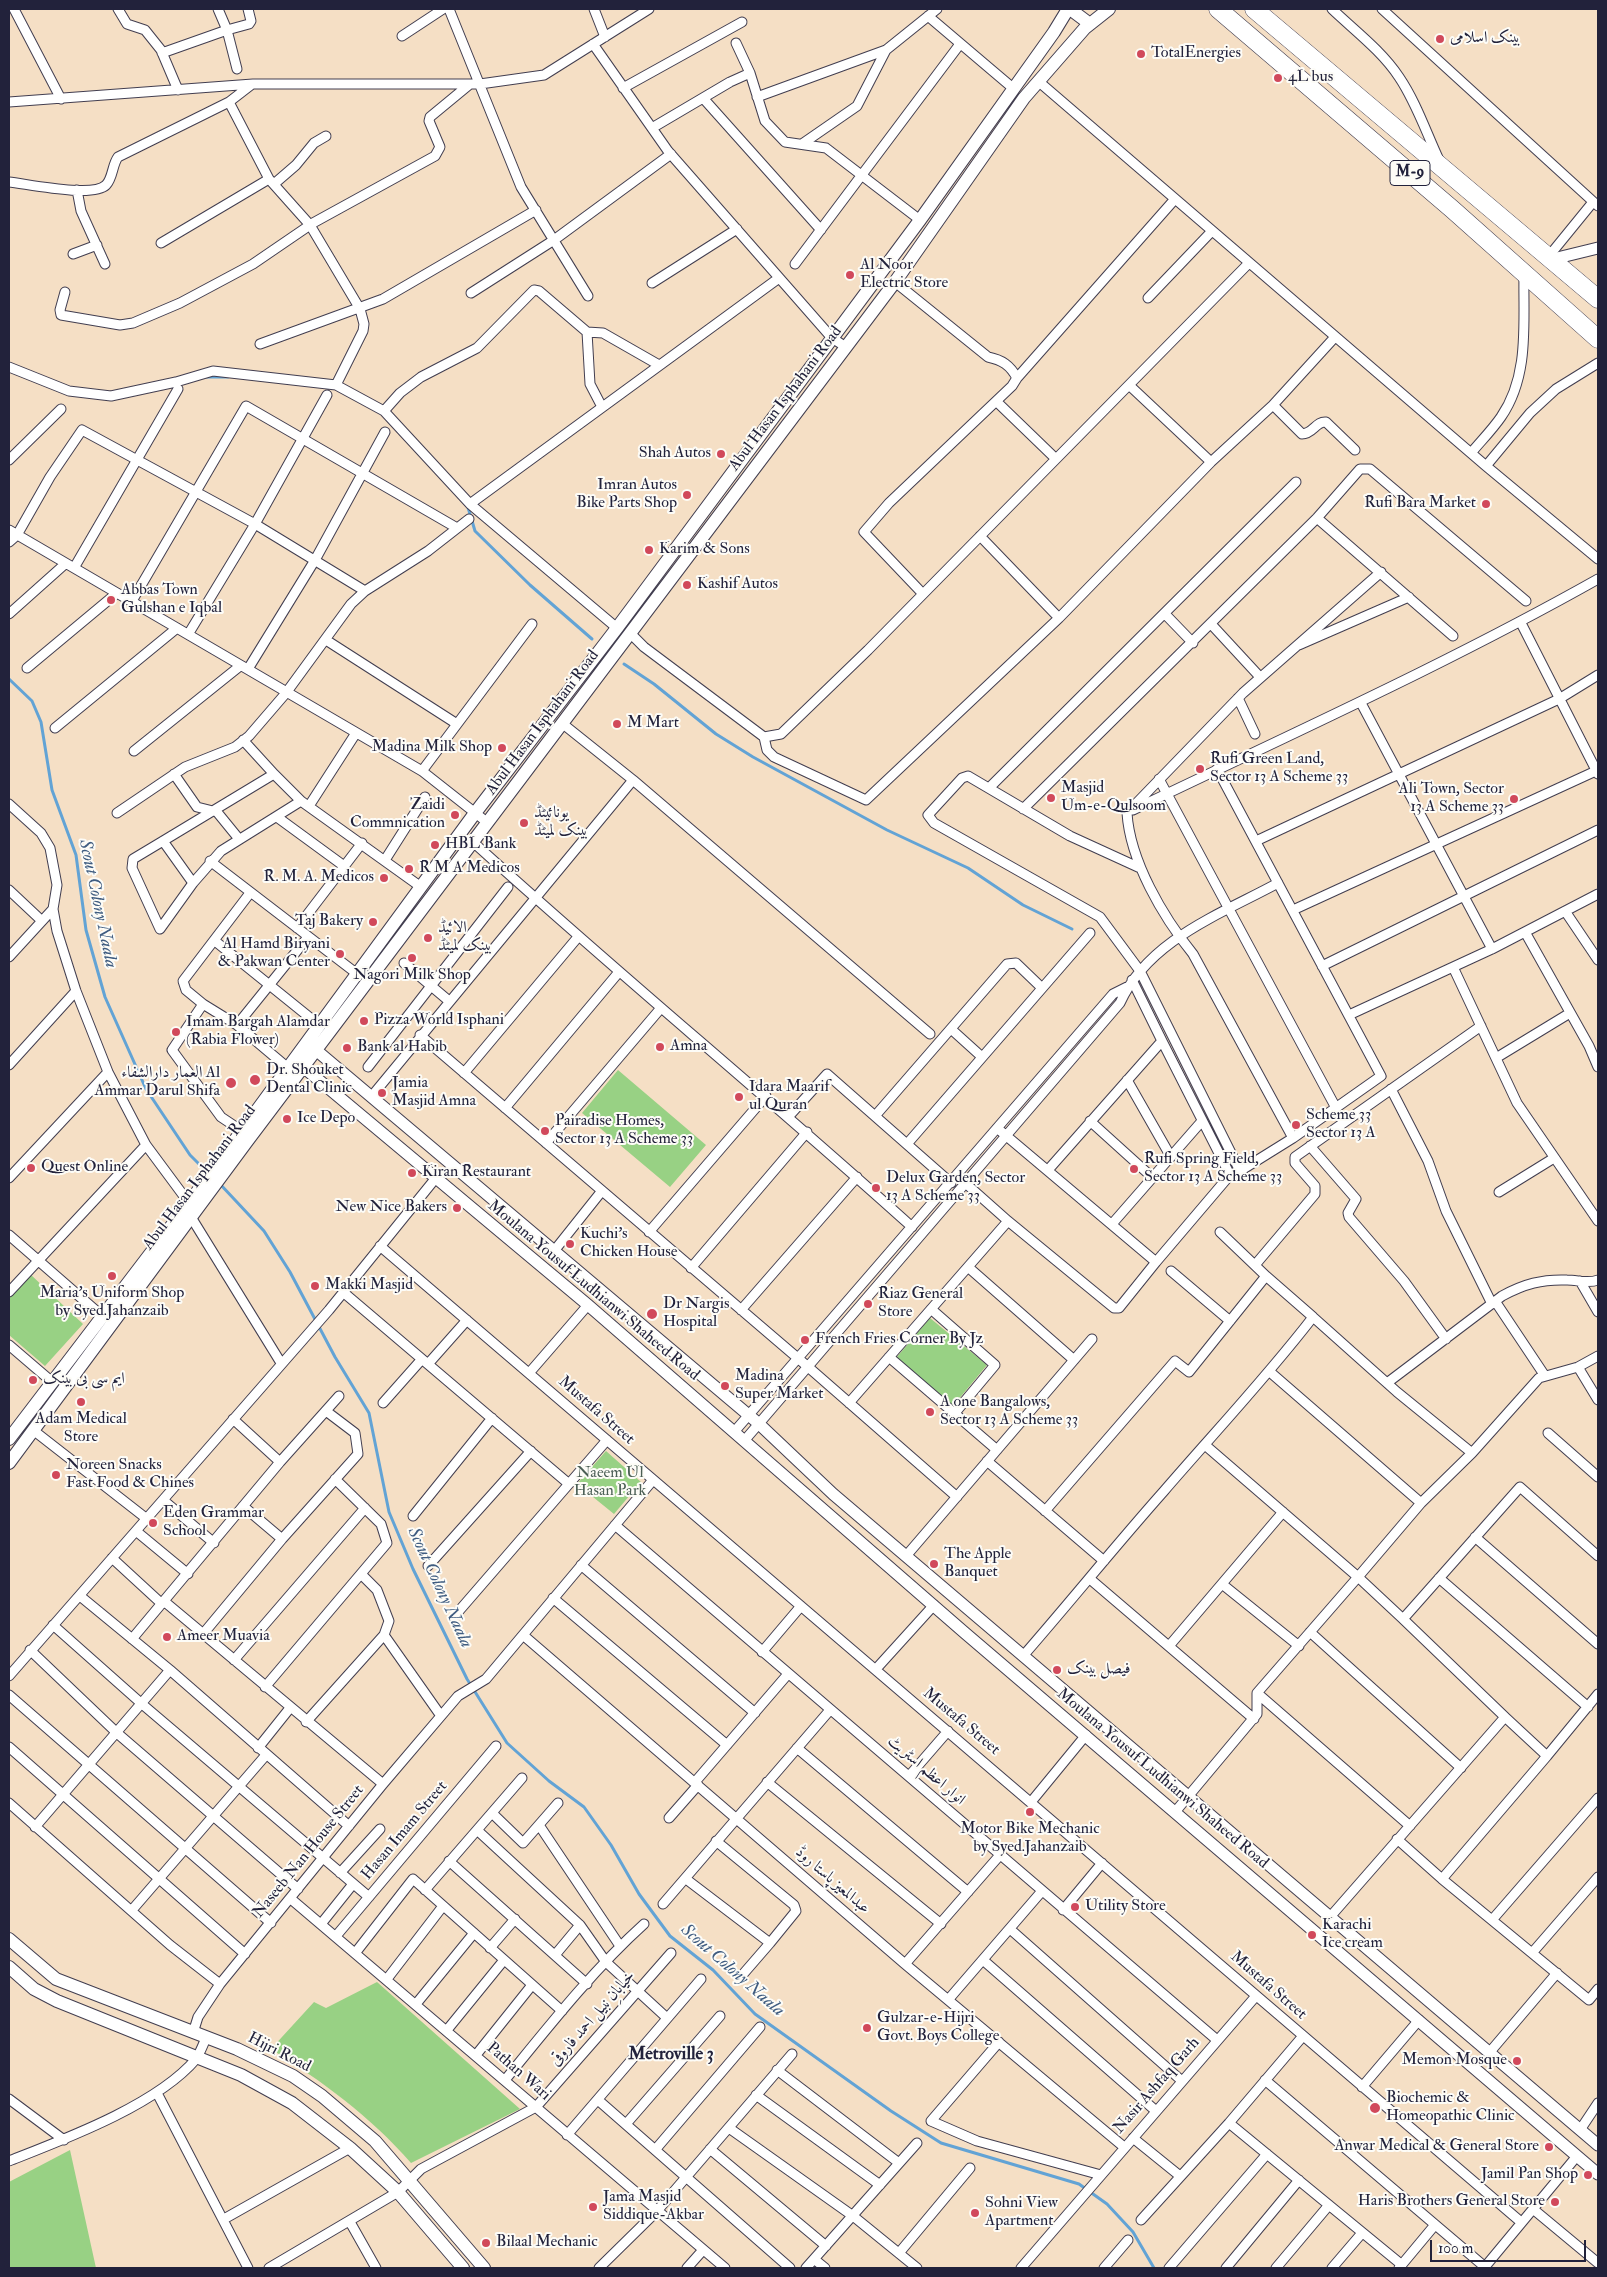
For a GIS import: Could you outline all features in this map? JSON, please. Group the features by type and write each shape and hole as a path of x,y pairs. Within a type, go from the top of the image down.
{"highway":[{"name":"M-9","path":"1218,9 1598,339"},
{"name":"M-9","path":"1254,9 1598,299"}],"main road":[{"path":"1069,9 1090,24"},
{"name":"Abul Hasan Isphahani Road","path":"312,1046 319,1025 356,973 475,813 617,628 920,220 1069,9"},
{"name":"Abul Hasan Isphahani Road","path":"9,1463 295,1065 488,823 563,724 895,282 1038,81 1090,24 1109,9"},
{"name":"Abul Hasan Isphahani Road","path":"9,1439 102,1316 192,1210"},
{"name":"Hijri Road","path":"9,1939 56,1979 237,2049 293,2076 322,2096 375,2142 484,2268"},
{"path":"9,1967 34,1989 57,2002 241,2075 292,2102 350,2148 398,2192 459,2267"}],"street":[{"path":"14,9 61,100"},
{"path":"118,9 127,24 145,30 162,54 178,90"},
{"path":"218,9 237,69"},
{"path":"162,54 226,30 249,24 252,21 248,9"},
{"path":"402,36 443,9"},
{"path":"450,9 521,187 588,296"},
{"path":"594,9 605,37"},
{"path":"9,102 61,100 252,84 480,84 544,75 649,9"},
{"path":"757,97 886,50 937,9"},
{"path":"1332,9 1387,62 1399,77 1423,122 1445,171"},
{"path":"1382,9 1596,204 1551,258"},
{"path":"928,16 1014,89"},
{"path":"623,88 742,22"},
{"path":"736,42 750,74 765,121 785,142 826,148 920,220"},
{"path":"593,44 671,154 832,338 846,347"},
{"path":"795,264 863,176 960,44"},
{"path":"802,144 857,106 886,50"},
{"path":"652,128 703,98 750,74"},
{"path":"1038,81 1486,466 1598,558"},
{"path":"9,182 77,190 103,187 107,184 113,163 118,156 229,102 252,84"},
{"path":"64,292 61,315 120,324 133,324 180,303 253,264 310,226 435,156 440,147 429,121 430,117 470,84"},
{"path":"703,98 821,230"},
{"path":"229,102 271,181 310,226 360,309 364,324 363,331 336,385"},
{"path":"161,243 296,165 314,143 326,136"},
{"path":"471,293 554,240 671,154"},
{"path":"77,190 81,211 105,264"},
{"path":"923,594 864,532 889,503 1012,386 1017,378 1176,199"},
{"path":"260,344 383,300 536,210"},
{"path":"652,283 737,230"},
{"path":"1148,298 1212,231"},
{"path":"73,254 97,246"},
{"path":"1551,258 1598,248"},
{"path":"764,737 781,734 923,594 1249,263"},
{"path":"1471,453 1501,416 1515,388 1523,362 1524,273"},
{"path":"470,504 779,278"},
{"path":"895,282 988,356 1000,359 1008,365 1017,378"},
{"path":"384,411 400,393 420,377 477,348 534,290 539,291 587,332 603,333 659,365"},
{"path":"587,332 590,384 602,407"},
{"path":"630,633 644,647 764,737 767,750 774,757 866,800 1059,618 1211,462 1272,405 1336,337"},
{"path":"1486,466 1530,412 1556,388 1598,363"},
{"path":"9,367 69,390 111,396 176,382 213,371 336,385 384,411 470,504 617,628"},
{"path":"1129,385 1211,462"},
{"path":"74,568 178,389"},
{"path":"189,633 255,524 328,395"},
{"path":"997,402 1056,459"},
{"path":"1272,405 1302,434 1309,433 1320,422 1326,422 1355,450"},
{"path":"132,601 197,492 244,407 250,408 304,438 457,528"},
{"path":"9,460 60,409"},
{"path":"9,542 13,532 80,432 85,431 255,524 364,591"},
{"path":"134,751 244,667 315,560 385,432"},
{"path":"1023,809 1318,518 1360,469 1370,470 1526,601"},
{"path":"989,788 1296,482"},
{"path":"1318,518 1453,636"},
{"path":"117,813 185,767 235,747 286,692 351,604 364,591 428,551 468,519"},
{"path":"13,532 65,564 189,633 422,771 488,823"},
{"path":"980,536 1059,618"},
{"path":"9,614 65,564"},
{"path":"1293,1138 1193,954 1179,936 1140,868 1128,826 1127,813 1260,677 1380,572"},
{"path":"1127,813 1217,769 1361,703 1521,622 1598,579"},
{"path":"27,668 117,593"},
{"path":"1290,649 1409,597"},
{"path":"1165,614 1193,643"},
{"path":"1293,910 1598,771 1559,699 1521,622"},
{"path":"422,771 532,624"},
{"path":"1211,624 1260,677"},
{"path":"55,728 177,628"},
{"path":"326,640 457,724"},
{"path":"1256,841 1559,699 1598,675"},
{"path":"1238,698 1255,734"},
{"path":"1361,703 1492,949"},
{"path":"563,724 633,780 930,1034"},
{"path":"309,806 356,733"},
{"path":"243,740 301,801 421,887"},
{"path":"1140,868 1070,836 968,776 962,778 928,816 930,820 1100,917 1140,971 1240,1170 1293,1138 1382,1076 1217,769"},
{"path":"174,774 197,808 217,812 239,839"},
{"path":"274,774 133,859 132,868 158,928 162,928 210,861 239,839 301,801"},
{"path":"1160,779 1336,1108"},
{"path":"371,1097 420,1035 633,780"},
{"path":"385,860 425,797"},
{"path":"9,804 41,833 50,848 57,885 53,909 57,931 76,991 108,1072 146,1145 192,1210 281,1363"},
{"path":"277,817 344,866"},
{"path":"1322,966 1598,830"},
{"path":"163,841 193,883"},
{"path":"473,842 578,937 789,1116 912,1227"},
{"path":"297,928 362,843"},
{"path":"210,861 356,973"},
{"path":"744,1441 1120,1003 1130,983 1140,971 1179,936 1278,883"},
{"path":"368,1067 508,887"},
{"path":"9,890 42,921"},
{"path":"250,893 183,981 186,990 203,1004 295,1065"},
{"path":"1349,1015 1492,949 1598,895"},
{"path":"9,957 53,909"},
{"path":"1565,911 1598,960"},
{"path":"1524,932 1570,1013 1598,1068"},
{"path":"907,1144 1090,933"},
{"path":"237,1026 308,937"},
{"path":"464,1073 578,937"},
{"path":"215,941 319,1025"},
{"path":"875,1116 1007,964 1016,963 1042,988"},
{"path":"404,964 449,1001"},
{"path":"1453,967 1517,1103 1598,1221"},
{"path":"505,1108 620,972"},
{"path":"789,1116 827,1074 907,1144 954,1179 967,1183 1008,1221 1116,1309 1230,1175 1162,1041 1130,983"},
{"path":"734,1432 1113,994 1130,983"},
{"path":"9,1065 76,991"},
{"path":"203,1004 172,1050 221,1117 243,1136"},
{"path":"546,1144 661,1008"},
{"path":"1496,1058 1570,1013"},
{"path":"1255,1265 1314,1194 1315,1186 1294,1160 1295,1157 1481,1026"},
{"path":"951,1029 982,1057"},
{"path":"420,1035 601,1192 849,1402 957,1497"},
{"path":"1048,1170 1162,1041"},
{"name":"Moulana Yousuf Ludhianwi Shaheed Road","path":"312,1046 758,1423 833,1494 1598,2145"},
{"name":"Moulana Yousuf Ludhianwi Shaheed Road","path":"295,1065 588,1305 934,1605 1598,2174"},
{"path":"9,1178 108,1072"},
{"path":"1127,1080 1171,1157"},
{"path":"1392,1089 1428,1161 1446,1211 1494,1303 1544,1376"},
{"path":"649,1232 766,1096"},
{"path":"1090,1121 1153,1178"},
{"path":"1112,1224 1202,1121"},
{"path":"997,1128 1156,1262"},
{"path":"691,1268 807,1132"},
{"path":"9,1292 146,1145"},
{"path":"1310,1146 1356,1199 1348,1213 1349,1217 1404,1281 1446,1339"},
{"path":"1499,1192 1554,1158"},
{"path":"741,1310 857,1177"},
{"path":"9,1676 328,1310 435,1179"},
{"path":"554,1252 601,1192"},
{"path":"849,1402 1008,1221"},
{"path":"1220,1232 1266,1276 1387,1384 1472,1453"},
{"path":"9,1235 102,1316"},
{"name":"Mustafa Street","path":"380,1246 530,1372 653,1480 1522,2222"},
{"path":"968,1267 1074,1360"},
{"path":"1171,1271 1230,1321"},
{"path":"1045,1511 1175,1361 1189,1372 1266,1276"},
{"path":"1387,1384 1494,1303 1520,1287 1533,1282 1598,1280"},
{"path":"1580,1281 1598,1312"},
{"path":"343,1292 570,1484"},
{"path":"530,1372 588,1305"},
{"path":"931,1309 995,1365 954,1414"},
{"path":"1023,1656 1270,1372 1313,1317"},
{"path":"383,1403 467,1320"},
{"path":"906,1556 1092,1338"},
{"path":"9,1345 51,1381"},
{"path":"1175,1812 1254,1719 1257,1714 1258,1693 1422,1503 1472,1453 1532,1384 1544,1376 1578,1367 1598,1356"},
{"path":"889,1357 997,1450"},
{"path":"1578,1367 1598,1400"},
{"path":"1270,1372 1422,1503"},
{"path":"132,1639 280,1462 339,1396"},
{"path":"203,1634 282,1539 358,1454 355,1433 326,1411"},
{"path":"413,1516 492,1418"},
{"path":"232,1420 280,1462"},
{"path":"33,1430 147,1519"},
{"path":"1548,1433 1598,1477"},
{"path":"458,1612 607,1440"},
{"path":"1205,1445 1358,1577 1505,1717 1517,1725 1547,1756"},
{"path":"428,1566 531,1451"},
{"path":"987,1461 1104,1561"},
{"path":"265,1687 387,1543 381,1524 335,1479"},
{"name":"Naseeb Nan House Street","path":"193,2033 198,2017 220,1984 383,1784 458,1696 486,1679 653,1480"},
{"path":"1402,1619 1520,1487 1598,1556"},
{"path":"163,1500 214,1543"},
{"path":"243,1506 282,1539"},
{"path":"234,1660 365,1508"},
{"path":"1169,1646 1284,1512"},
{"name":"انوار اعظم اسٹریٹ","path":"615,1525 1217,2040"},
{"path":"136,1530 188,1574"},
{"path":"1475,1537 1598,1644"},
{"path":"112,1558 306,1722 383,1784"},
{"path":"581,1565 755,1713"},
{"path":"306,1722 384,1635 389,1621 377,1590 362,1574"},
{"path":"1439,1578 1588,1707"},
{"path":"1090,1579 1254,1719"},
{"path":"1222,1584 1298,1646"},
{"path":"80,1596 170,1670 349,1826"},
{"path":"553,1598 728,1744"},
{"path":"876,1670 934,1605"},
{"path":"762,1652 801,1606"},
{"path":"53,1625 142,1704 369,1897"},
{"path":"1310,1632 1461,1768"},
{"name":"عبدالمعیز پاستا روڈ","path":"523,1634 948,2000 1124,2147"},
{"path":"384,1635 441,1716"},
{"path":"30,1650 117,1733 298,1889"},
{"path":"36,1826 170,1670"},
{"path":"669,1818 728,1744 788,1674"},
{"path":"1258,1693 1410,1826"},
{"path":"9,1694 271,1923"},
{"path":"1442,1879 1598,1694"},
{"path":"258,1748 290,1708"},
{"path":"664,1904 736,1817 830,1710"},
{"path":"1330,1917 1505,1717"},
{"path":"909,1776 948,1731"},
{"path":"1031,1802 1086,1735"},
{"name":"Hasan Imam Street","path":"336,1936 496,1746"},
{"path":"9,1747 245,1954"},
{"path":"797,1748 968,1892"},
{"path":"132,1910 266,1755"},
{"path":"425,1890 522,1778"},
{"path":"767,1782 941,1924"},
{"path":"1492,1920 1598,1798"},
{"path":"9,1803 170,1945 220,1984"},
{"path":"492,1813 523,1843 558,1803"},
{"path":"539,1825 620,1946"},
{"path":"340,1873 380,1828"},
{"path":"477,1830 580,1925 606,1962 667,2018"},
{"path":"1397,1840 1589,2000 1598,1989"},
{"path":"716,1841 796,1906 796,1911 744,1973"},
{"path":"906,1964 1000,1855"},
{"path":"450,1862 587,1984"},
{"path":"1063,1910 1102,1863"},
{"path":"1532,1953 1598,1877"},
{"path":"356,1952 413,1879 562,2012"},
{"path":"686,1879 770,1943"},
{"path":"321,1924 353,1884"},
{"path":"948,2000 1042,1892"},
{"name":"Pathan Wari","path":"290,1899 356,1952 567,2135 725,2268"},
{"path":"387,1979 443,1906"},
{"path":"490,1948 515,1919"},
{"path":"505,2080 620,1946 644,1924"},
{"path":"555,1954 580,1925"},
{"path":"1010,1929 1182,2081"},
{"path":"416,2004 474,1933"},
{"name":"خیابانِ نبیل احمد فاروقی","path":"269,2268 398,2192 421,2170 536,2107 671,1953"},
{"path":"447,2030 504,1960"},
{"path":"983,1960 1156,2111"},
{"path":"1489,2053 1557,1974"},
{"path":"567,2135 702,1979"},
{"path":"476,2055 532,1985"},
{"name":"Nasir Ashfaq Garh","path":"1021,2268 1256,1996"},
{"path":"626,2124 720,2016"},
{"path":"1362,2086 1419,2020"},
{"path":"656,2150 760,2027"},
{"path":"1141,2220 1229,2123 1303,2036"},
{"path":"9,2161 64,2140 157,2093 178,2077 197,2057 206,2038"},
{"path":"999,2042 931,2121 977,2141 1101,2175"},
{"path":"599,2268 657,2211 792,2054"},
{"path":"778,2070 899,2163"},
{"path":"1265,2080 1485,2268 1577,2156"},
{"path":"157,2093 248,2268"},
{"path":"756,2095 880,2185"},
{"path":"9,2099 64,2140"},
{"path":"598,2100 790,2268"},
{"path":"1580,2130 1598,2103"},
{"path":"1229,2123 1329,2205 1400,2267 1434,2226"},
{"path":"729,2128 853,2216 917,2268"},
{"path":"1133,2138 1180,2176"},
{"path":"806,2268 918,2143"},
{"path":"224,2219 350,2148"},
{"path":"710,2149 826,2246"},
{"path":"1169,2268 1267,2154"},
{"path":"899,2253 970,2168"},
{"path":"1226,2268 1299,2180"},
{"path":"1276,2268 1329,2205"},
{"path":"1533,2208 1598,2263"},
{"path":"350,2222 376,2268"},
{"path":"1332,2268 1362,2233"},
{"path":"1104,2268 1128,2240"},
{"path":"687,2268 703,2250"},
{"path":"814,2259 825,2268"}],"green space":[{"path":"618,1070 706,1145 670,1187 582,1113"},
{"path":"29,1273 83,1324 45,1366 9,1335 9,1296"},
{"path":"930,1318 987,1365 953,1406 896,1358"},
{"name":"Naeem Ul Hasan Park","path":"606,1451 641,1482 614,1514 577,1484"},
{"path":"377,1982 520,2109 411,2163 379,2130 345,2101 271,2049 314,2002 326,2008"},
{"path":"70,2150 96,2268 9,2268 9,2182"}],"waterway":[{"path":"207,377 228,377"},
{"path":"467,504 475,531 530,585 592,639"},
{"path":"624,664 654,684 716,734 753,757 887,830 968,868 1023,905 1072,929"},
{"name":"Scout Colony Naala","path":"9,679 32,701 41,722 52,790 76,855 86,930 105,997 146,1089 190,1155 208,1173"},
{"name":"Scout Colony Naala","path":"220,1184 264,1231 290,1272 335,1357 369,1413 389,1512 413,1569 467,1679 507,1743 549,1781 584,1807 611,1845 639,1894 670,1936 713,1970 755,2014 891,2111 941,2143 1079,2184 1107,2204 1133,2232 1154,2268"}],"place":[{"name":"بینک اسلامی","path":"1440,39"},
{"name":"TotalEnergies","path":"1141,54"},
{"name":"4L bus","path":"1278,78"},
{"name":"Al Noor Electric Store","path":"850,275"},
{"name":"Shah Autos","path":"721,454"},
{"name":"Imran Autos Bike Parts Shop","path":"687,495"},
{"name":"Rufi Bara Market","path":"1486,504"},
{"name":"Karim & Sons","path":"649,550"},
{"name":"Kashif Autos","path":"687,585"},
{"name":"Abbas Town Gulshan e Iqbal","path":"111,600"},
{"name":"M Mart","path":"617,724"},
{"name":"Madina Milk Shop","path":"502,748"},
{"name":"Rufi Green Land, Sector 13 A Scheme 33","path":"1200,769"},
{"name":"Masjid Um-e-Qulsoom","path":"1051,798"},
{"name":"Ali Town, Sector 13 A Scheme 33","path":"1514,799"},
{"name":"Zaidi Commnication","path":"455,815"},
{"name":"یونائیٹڈ بینک لمیٹڈ","path":"524,823"},
{"name":"HBL Bank","path":"435,845"},
{"name":"R M A Medicos","path":"409,869"},
{"name":"R. M. A. Medicos","path":"384,878"},
{"name":"Taj Bakery","path":"373,922"},
{"name":"الائیڈ بینک لمیٹڈ","path":"428,938"},
{"name":"Al Hamd Biryani & Pakwan Center","path":"340,954"},
{"name":"Nagori Milk Shop","path":"412,958"},
{"name":"Pizza World Isphani","path":"364,1021"},
{"name":"Imam Bargah Alamdar (Rabia Flower)","path":"176,1032"},
{"name":"Amna","path":"660,1047"},
{"name":"Bank al Habib","path":"347,1048"},
{"name":"Dr. Shouket Dental Clinic","path":"255,1080"},
{"name":"العمار دارالشفاء Al Ammar Darul Shifa","path":"231,1083"},
{"name":"Jamia Masjid Amna","path":"382,1093"},
{"name":"Idara Maarif ul Quran","path":"739,1097"},
{"name":"Ice Depo","path":"287,1119"},
{"name":"Scheme 33 Sector 13 A","path":"1296,1125"},
{"name":"Pairadise Homes, Sector 13 A Scheme 33","path":"545,1131"},
{"name":"Quest Online","path":"31,1168"},
{"name":"Rufi Spring Field, Sector 13 A Scheme 33","path":"1134,1169"},
{"name":"Kiran Restaurant","path":"412,1173"},
{"name":"Delux Garden, Sector 13 A Scheme 33","path":"876,1188"},
{"name":"New Nice Bakers","path":"457,1208"},
{"name":"Kuchi’s Chicken House","path":"570,1244"},
{"name":"Maria's Uniform Shop by Syed.Jahanzaib","path":"112,1276"},
{"name":"Makki Masjid","path":"315,1286"},
{"name":"Riaz General Store","path":"868,1304"},
{"name":"Dr Nargis Hospital","path":"652,1314"},
{"name":"French Fries Corner By Jz","path":"805,1340"},
{"name":"ایم سی بی بینک","path":"33,1380"},
{"name":"Madina Super Market","path":"725,1386"},
{"name":"Adam Medical Store","path":"81,1402"},
{"name":"A one Bangalows, Sector 13 A Scheme 33","path":"930,1412"},
{"name":"Noreen Snacks Fast Food & Chines","path":"56,1475"},
{"name":"Eden Grammar School","path":"153,1523"},
{"name":"The Apple Banquet","path":"934,1564"},
{"name":"Ameer Muavia","path":"167,1637"},
{"name":"فیصل بینک","path":"1057,1670"},
{"name":"Motor Bike Mechanic by Syed.Jahanzaib","path":"1030,1812"},
{"name":"Utility Store","path":"1075,1907"},
{"name":"Karachi Ice cream","path":"1312,1935"},
{"name":"Gulzar-e-Hijri Govt. Boys College","path":"867,2028"},
{"name":"Memon Mosque","path":"1517,2061"},
{"name":"Biochemic & Homeopathic Clinic","path":"1375,2108"},
{"name":"Anwar Medical & General Store","path":"1549,2147"},
{"name":"Jamil Pan Shop","path":"1588,2175"},
{"name":"Haris Brothers General Store","path":"1555,2202"},
{"name":"Jama Masjid Siddique-Akbar","path":"593,2207"},
{"name":"Sohni View Apartment","path":"975,2213"},
{"name":"Bilaal Mechanic","path":"486,2243"}],"district":[{"name":"Metroville 3","path":"671,2055"}]}
